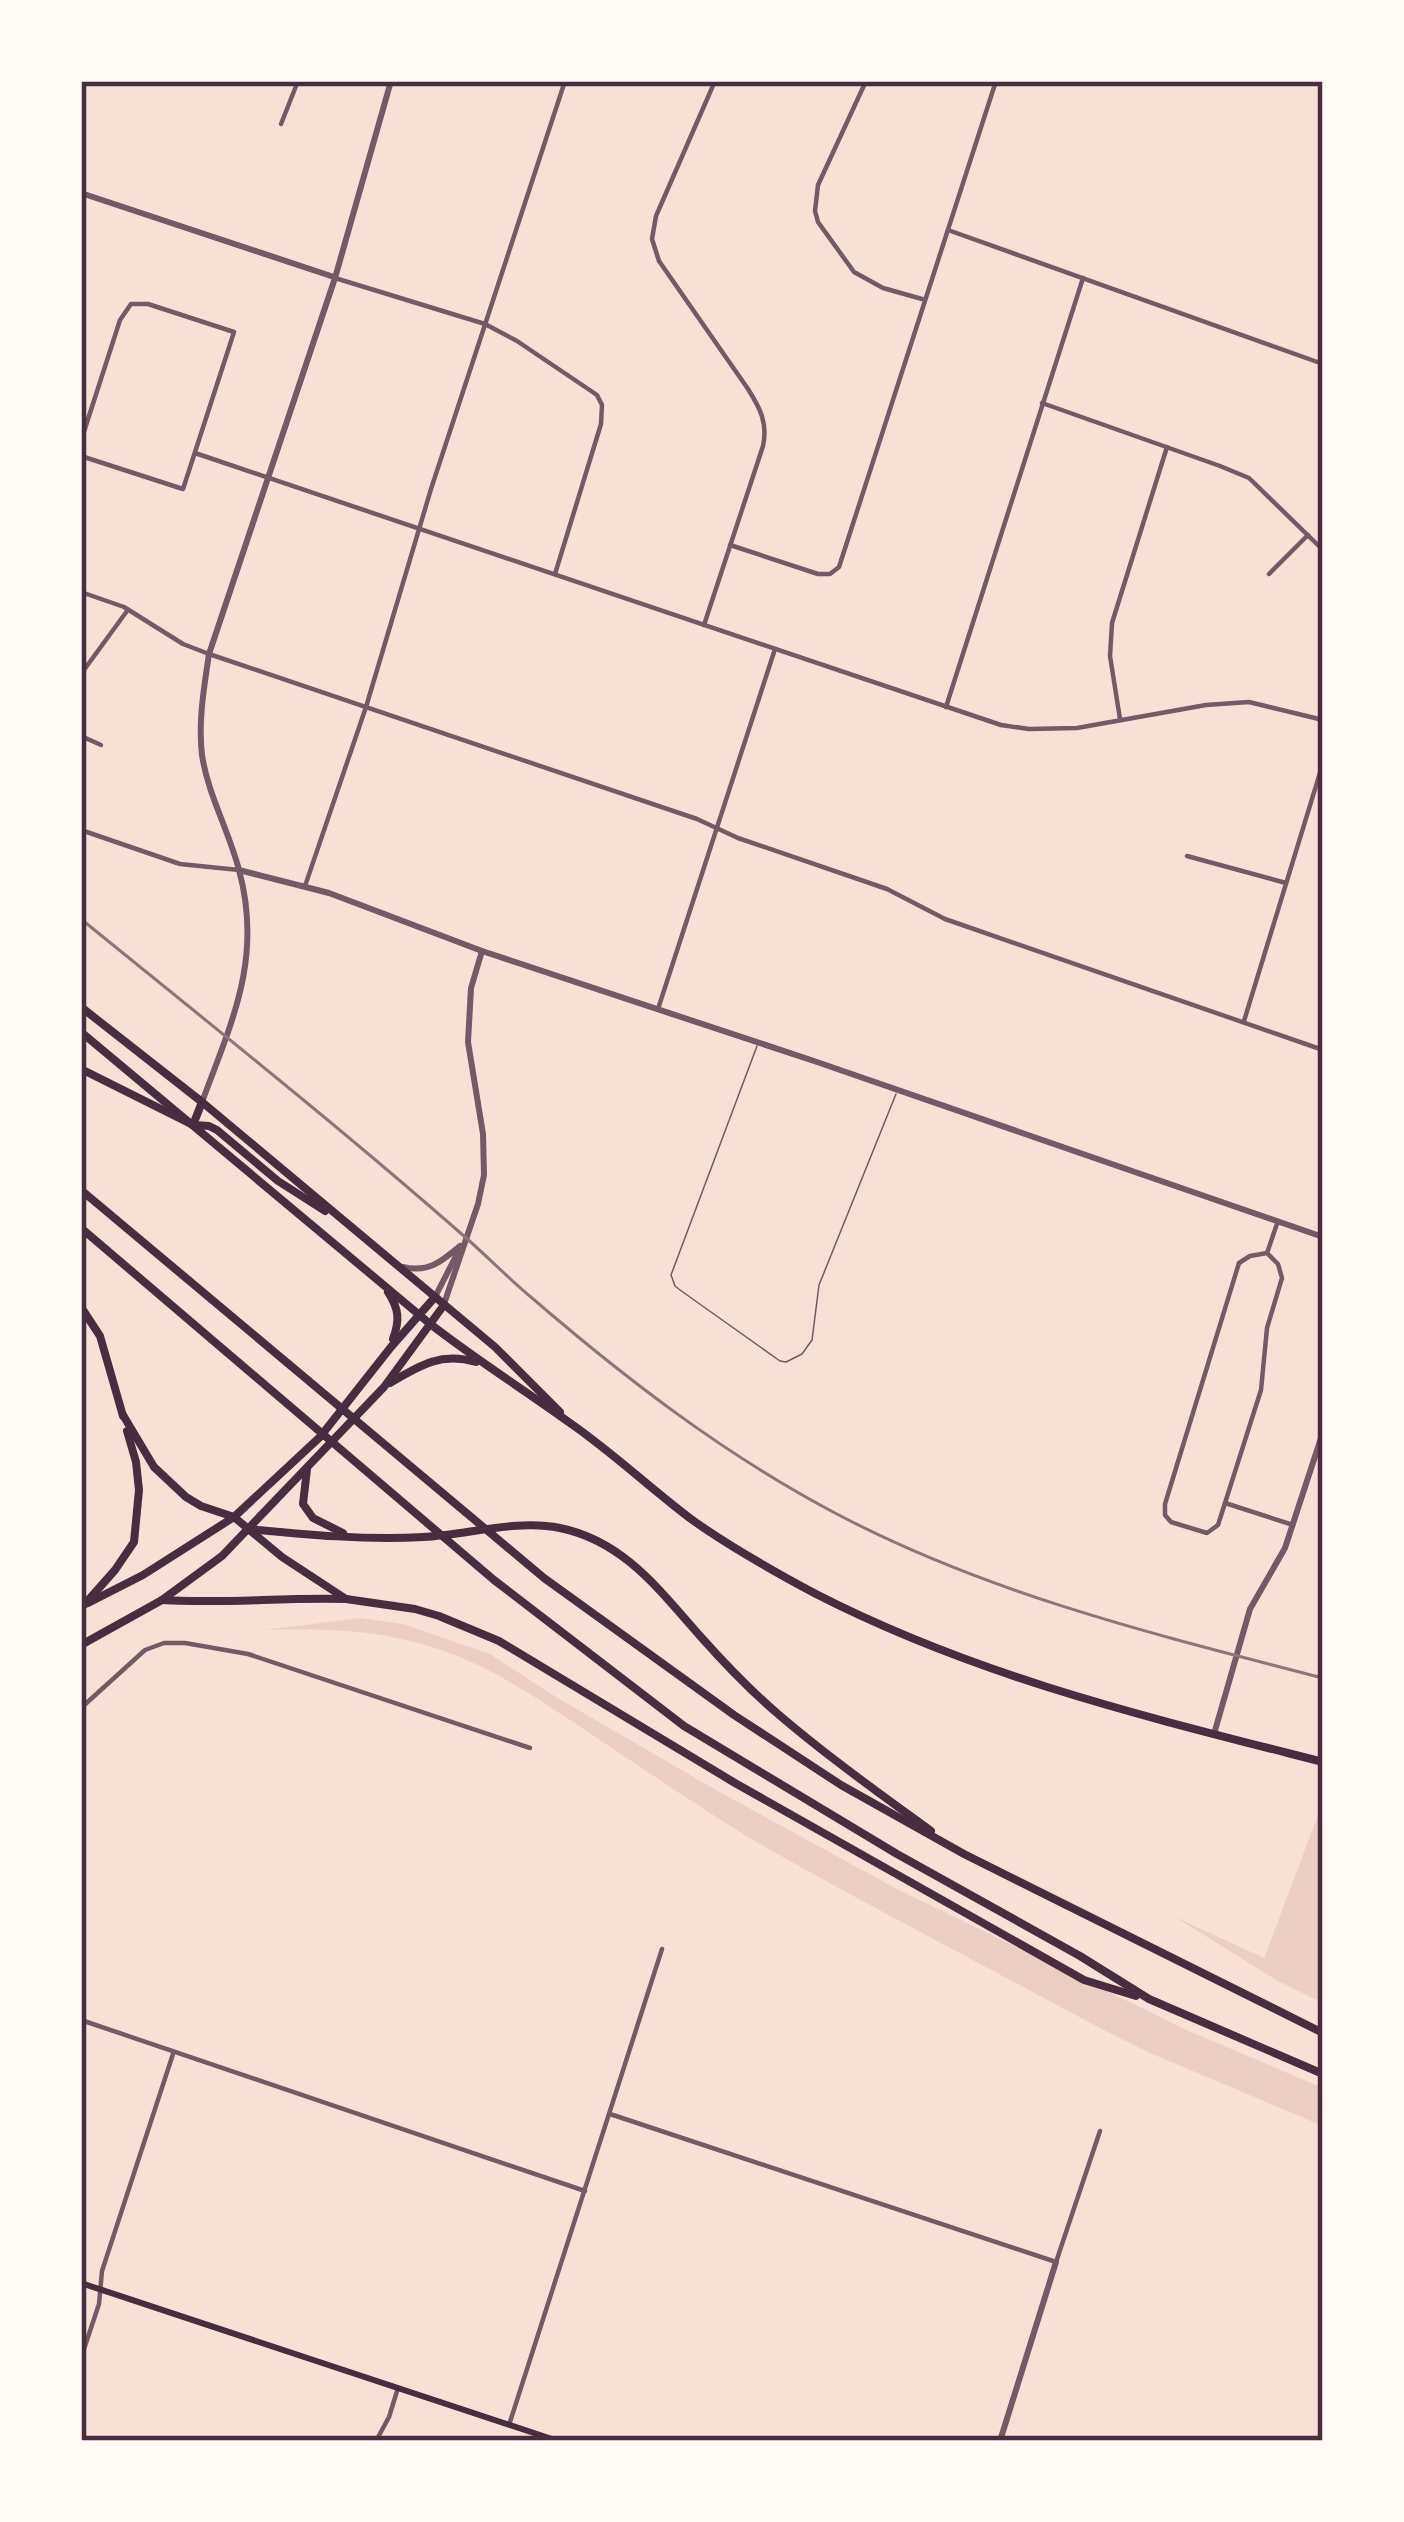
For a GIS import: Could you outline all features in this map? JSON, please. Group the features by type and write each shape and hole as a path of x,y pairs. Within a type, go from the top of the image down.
{"main road":[{"path":"81,1006 444,1304 508,1359 571,1424"},
{"path":"81,1032 429,1323 571,1424 710,1532 764,1565 917,1641 1051,1690 1323,1762"},
{"path":"81,1070 193,1125 213,1128 278,1181 346,1222"},
{"path":"193,1125 202,1102"},
{"path":"81,1191 544,1578 752,1727 841,1785 964,1854 1323,2033"},
{"path":"81,1228 494,1580 684,1726 1149,1999"},
{"path":"382,1283 398,1307 391,1346"},
{"path":"83,1605 143,1575 234,1517 320,1437 435,1297"},
{"path":"81,1645 162,1600 222,1556 384,1387 444,1304"},
{"path":"81,1307 100,1336 136,1462 139,1490 134,1542 83,1605"},
{"path":"384,1387 437,1358 481,1363"},
{"path":"123,1415 154,1467 186,1498 234,1517 282,1557 346,1599"},
{"path":"308,1469 303,1504 313,1518 350,1536"},
{"path":"248,1529 422,1537 545,1526 586,1535 642,1570 702,1639 778,1714 964,1854"},
{"path":"162,1600 369,1600 427,1613 499,1641 735,1783 1084,1981 1149,1999 1323,2074"},
{"path":"81,2283 558,2441"}],"street":[{"path":"281,124 298,81"},
{"path":"202,1102 240,1002 247,945 239,870 202,758 200,710 209,654 335,278 391,81"},
{"path":"305,886 565,81"},
{"path":"704,625 763,446 765,425 759,406 659,261 652,239 656,216 715,81"},
{"path":"866,81 818,185 815,211 854,272 871,283 925,300"},
{"path":"730,545 818,574 839,568 996,81"},
{"path":"81,193 485,324 597,394 603,415 555,574"},
{"path":"948,230 1323,364"},
{"path":"946,707 1083,278"},
{"path":"81,441 122,314 131,304 138,302 234,332 183,489 81,456"},
{"path":"1042,403 1249,478 1323,550"},
{"path":"1121,721 1110,656 1112,622 1167,447"},
{"path":"195,453 986,721 1029,729 1077,728 1206,704 1249,702 1323,721"},
{"path":"1269,574 1307,535"},
{"path":"81,592 124,607 183,644 209,654 522,758 887,890 945,919 1323,1050"},
{"path":"81,674 128,611"},
{"path":"658,1010 775,649"},
{"path":"81,736 101,746"},
{"path":"1244,1023 1323,763"},
{"path":"81,830 180,864 239,870 305,886 482,951 1323,1237"},
{"path":"1187,856 1286,883"},
{"path":"444,1304 484,1175 483,1134 468,1042 471,988 482,951"},
{"path":"1267,1253 1278,1221"},
{"path":"395,1264 424,1269 463,1244"},
{"path":"435,1297 463,1244"},
{"path":"1267,1253 1278,1264 1282,1278 1268,1328 1261,1390 1218,1525 1207,1533 1171,1522 1164,1509 1239,1263 1267,1253"},
{"path":"1214,1734 1250,1610 1282,1553 1323,1432"},
{"path":"1312,1466 1323,1470"},
{"path":"1225,1503 1293,1525"},
{"path":"81,1708 145,1650 164,1643 185,1643 235,1650 530,1748"},
{"path":"509,2425 662,1949"},
{"path":"81,2020 585,2191"},
{"path":"81,2358 99,2304 101,2275 173,2051"},
{"path":"610,2114 1056,2262"},
{"path":"1000,2441 1100,2131"},
{"path":"376,2441 398,2388"}],"lane":[{"path":"759,1043 671,1275 680,1290 775,1360 794,1358 812,1340 819,1286 898,1090"}],"shaded area":[{"path":"360,1618 403,1624 490,1654 716,1790 895,1888 1189,2031 1323,2088 1323,2126 1111,2034 856,1898 702,1808 548,1705 485,1669 441,1650 380,1635 264,1630"},
{"path":"1323,1802 1323,2003 1175,1917 1264,1958"}],"railway":[{"path":"81,919 371,1156 604,1358 754,1466 835,1513 952,1567 1074,1610 1323,1678"}]}
